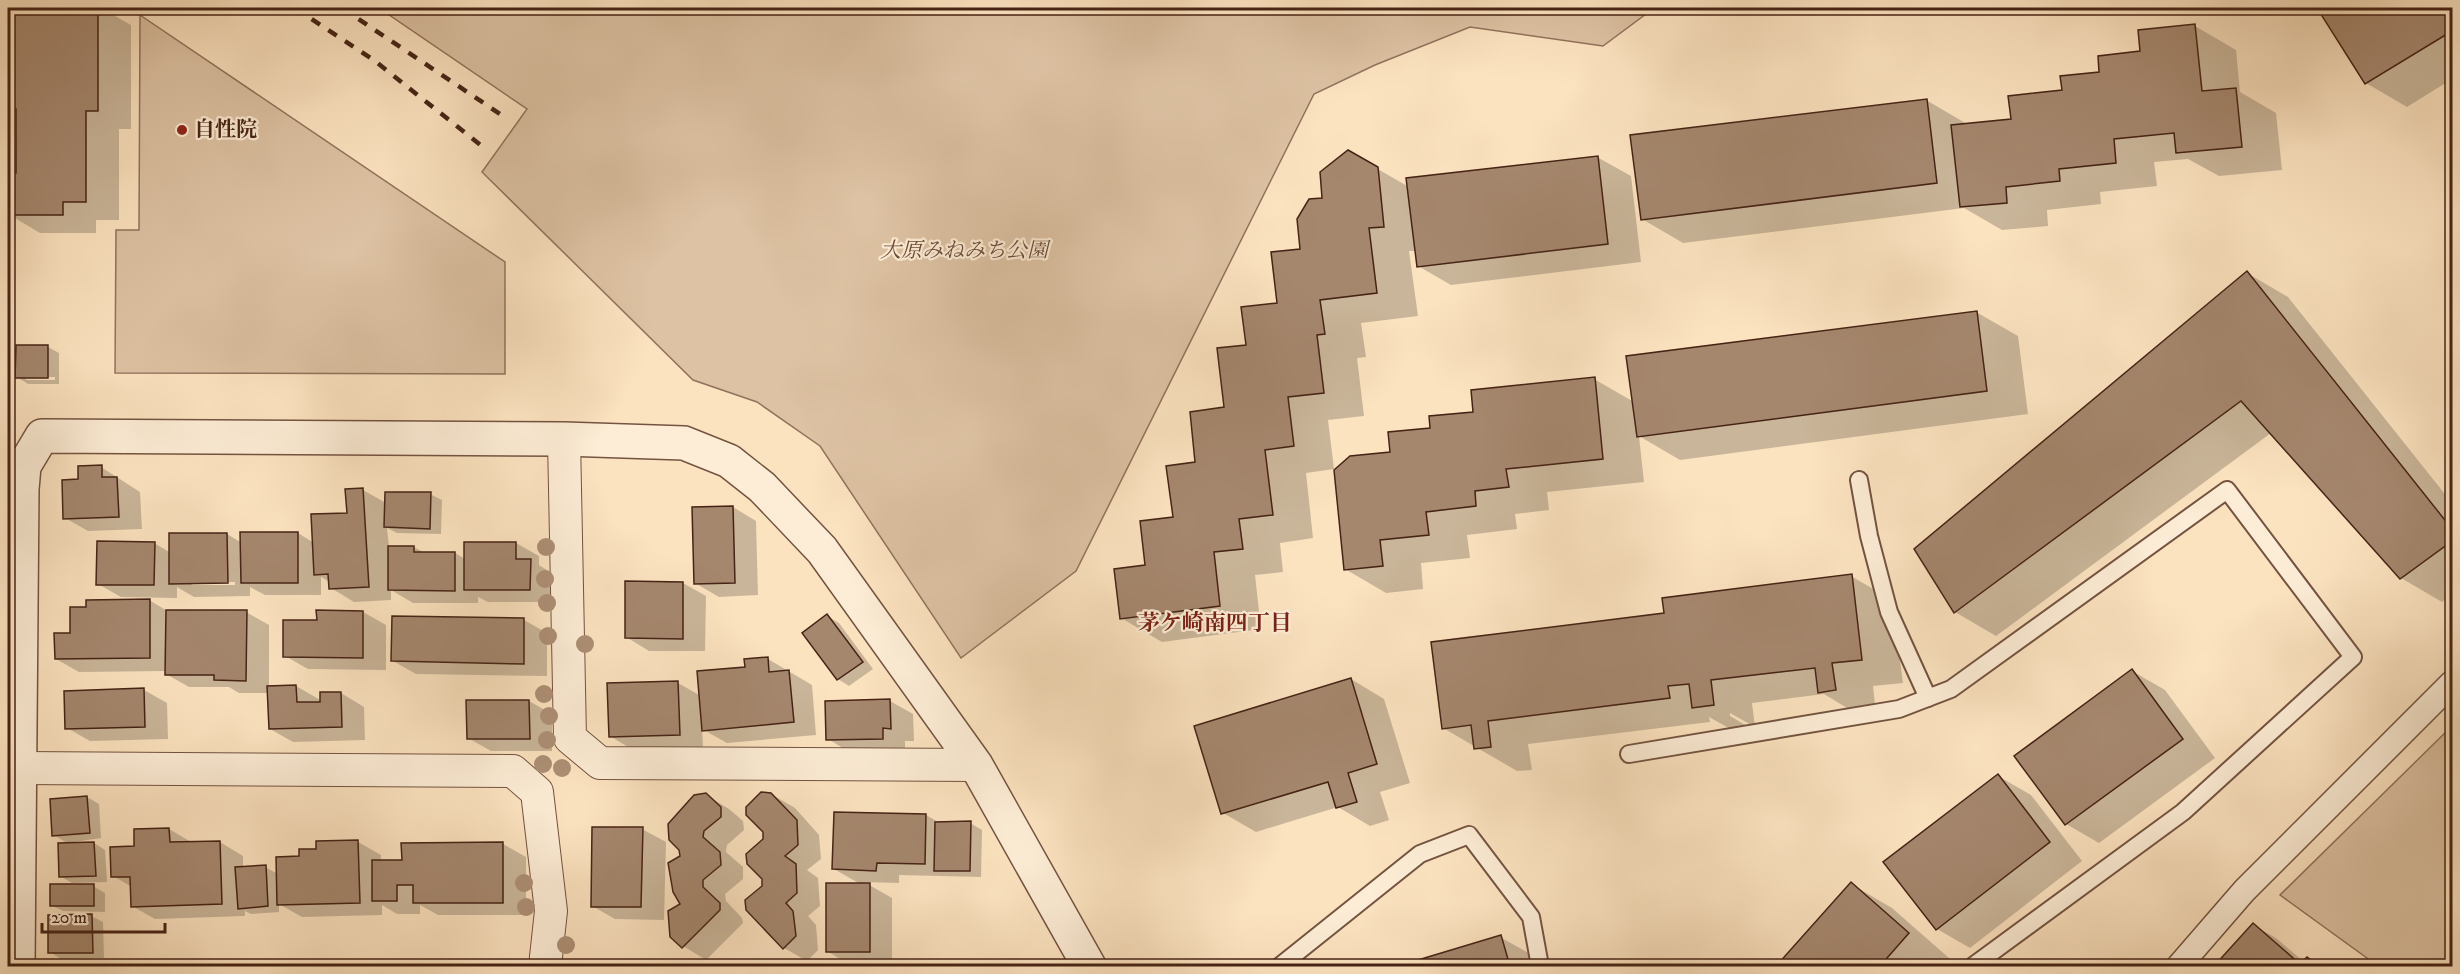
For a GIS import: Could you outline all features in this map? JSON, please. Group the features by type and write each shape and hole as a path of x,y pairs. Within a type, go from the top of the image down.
{"street":[{"path":"18,966 23,478 24,466 42,436 564,439 684,443 729,461 762,487 822,550 976,765 1089,966"},
{"path":"564,439 570,738 600,763 976,765"},
{"path":"2179,966 2244,891 2452,683"},
{"path":"19,768 513,771 537,792 551,911 545,966"}],"lane":[{"path":"1859,480 1869,536 1889,612 1928,698"},
{"path":"1629,754 1899,709 1951,689 2227,490 2353,657 2183,812 1973,966"},
{"path":"1280,966 1420,854 1469,835 1531,917 1540,966"}],"green space":[{"name":"大原みねみち公園","path":"379,8 1654,8 1603,46 1470,27 1375,65 1314,94 1076,571 961,658 820,446 757,402 693,380 482,172 527,109"},
{"path":"140,15 505,262 505,374 115,373 116,230 139,230"},
{"path":"2452,726 2452,966 2378,966 2280,895"}],"building":[{"path":"8,8 98,8 98,111 86,111 86,202 63,202 63,215 8,215 8,173 16,173 16,109 8,109"},
{"path":"2317,8 2452,8 2452,31 2365,84"},
{"path":"2195,24 2202,91 2236,88 2242,147 2176,153 2174,133 2114,139 2116,163 2059,169 2060,181 2006,187 2007,203 1960,207 1951,125 2011,119 2008,96 2062,90 2060,76 2099,72 2098,56 2140,51 2138,30"},
{"path":"1927,99 1937,183 1641,220 1630,135"},
{"path":"1348,150 1378,167 1384,227 1369,228 1377,293 1320,300 1325,334 1317,335 1324,393 1288,397 1294,446 1265,450 1273,515 1239,519 1243,549 1214,552 1220,606 1120,619 1114,569 1145,565 1140,521 1173,517 1166,466 1195,462 1190,412 1224,407 1217,348 1246,345 1241,307 1277,303 1271,252 1300,249 1297,219 1309,199 1322,198 1320,172"},
{"path":"1598,156 1608,244 1417,267 1406,178"},
{"path":"2247,271 2452,529 2452,541 2400,579 2241,401 1954,613 1914,549"},
{"path":"1977,311 1987,391 1637,437 1626,356"},
{"path":"16,345 48,345 48,378 15,378"},
{"path":"1595,377 1603,459 1506,469 1509,487 1475,491 1476,506 1426,512 1429,535 1380,540 1383,566 1344,570 1334,470 1350,456 1390,452 1388,432 1430,428 1429,416 1473,412 1471,390"},
{"path":"102,465 102,477 117,477 119,517 63,519 62,480 78,479 78,466"},
{"path":"363,488 369,587 329,589 328,574 314,575 311,514 347,513 345,489"},
{"path":"385,492 431,492 430,529 384,527"},
{"path":"733,506 735,583 694,584 692,507"},
{"path":"240,532 298,532 298,583 241,583"},
{"path":"169,533 227,533 228,583 169,584"},
{"path":"97,541 155,542 154,585 96,585"},
{"path":"464,542 516,542 516,559 531,559 530,590 464,590"},
{"path":"388,546 414,546 414,552 455,552 455,591 388,590"},
{"path":"1852,574 1862,660 1832,663 1836,690 1818,693 1815,668 1711,680 1714,705 1692,708 1689,684 1668,686 1670,698 1488,721 1491,747 1474,749 1471,725 1442,729 1431,642 1664,613 1662,598"},
{"path":"625,581 683,582 683,639 625,638"},
{"path":"150,599 150,658 55,659 54,633 70,633 70,607 86,607 86,600"},
{"path":"166,610 247,610 246,681 214,680 214,675 165,675"},
{"path":"316,610 363,611 363,658 283,657 283,620 317,620"},
{"path":"827,614 863,662 837,680 802,633"},
{"path":"392,616 524,618 524,664 391,661"},
{"path":"768,657 769,672 789,670 794,722 702,731 697,671 745,667 744,659"},
{"path":"2132,669 2183,739 2065,825 2014,756"},
{"path":"1351,678 1377,764 1348,773 1357,802 1336,808 1328,782 1221,814 1194,726"},
{"path":"678,681 680,735 609,737 607,683"},
{"path":"296,685 297,702 320,702 320,692 341,692 342,727 269,729 267,686"},
{"path":"144,688 145,727 65,729 64,691"},
{"path":"890,699 891,729 883,728 883,739 826,740 825,701"},
{"path":"466,700 529,700 530,739 467,739"},
{"path":"1998,774 2050,842 1936,930 1883,862"},
{"path":"761,792 771,793 797,820 798,845 785,856 796,864 797,893 786,903 793,911 796,936 783,949 746,910 745,900 762,886 762,879 747,864 746,854 763,839 763,832 746,815 746,807"},
{"path":"706,793 721,807 721,817 704,831 703,837 720,852 721,865 703,880 703,887 720,903 720,910 682,948 670,937 668,911 680,904 673,892 668,863 680,856 679,850 669,840 668,824 694,795"},
{"path":"87,796 90,833 52,836 50,799"},
{"path":"834,812 926,814 925,864 877,863 876,871 832,869"},
{"path":"971,821 970,871 934,871 935,822"},
{"path":"592,827 643,827 641,907 591,907"},
{"path":"169,828 170,842 220,841 222,904 131,907 130,877 111,877 110,847 134,846 134,829"},
{"path":"358,840 360,903 277,905 276,857 299,856 299,849 316,849 316,841"},
{"path":"94,842 96,876 59,877 58,843"},
{"path":"503,842 503,903 413,903 413,885 397,885 397,901 372,901 372,860 402,860 401,843"},
{"path":"266,865 268,906 238,909 235,867"},
{"path":"1851,882 1909,933 1880,966 1776,966"},
{"path":"826,883 870,883 870,952 826,952"},
{"path":"50,884 94,884 94,906 50,906"},
{"path":"92,914 93,953 48,953 48,915"},
{"path":"2253,923 2300,964 2307,957 2319,966 2214,966"},
{"path":"1501,935 1510,966 1398,966"}],"railway":[{"path":"295,8 375,61 483,147"},
{"path":"342,8 506,118"}],"place":[{"name":"自性院","path":"182,130"}],"district":[{"name":"茅ケ崎南四丁目","path":"1215,623"}]}
